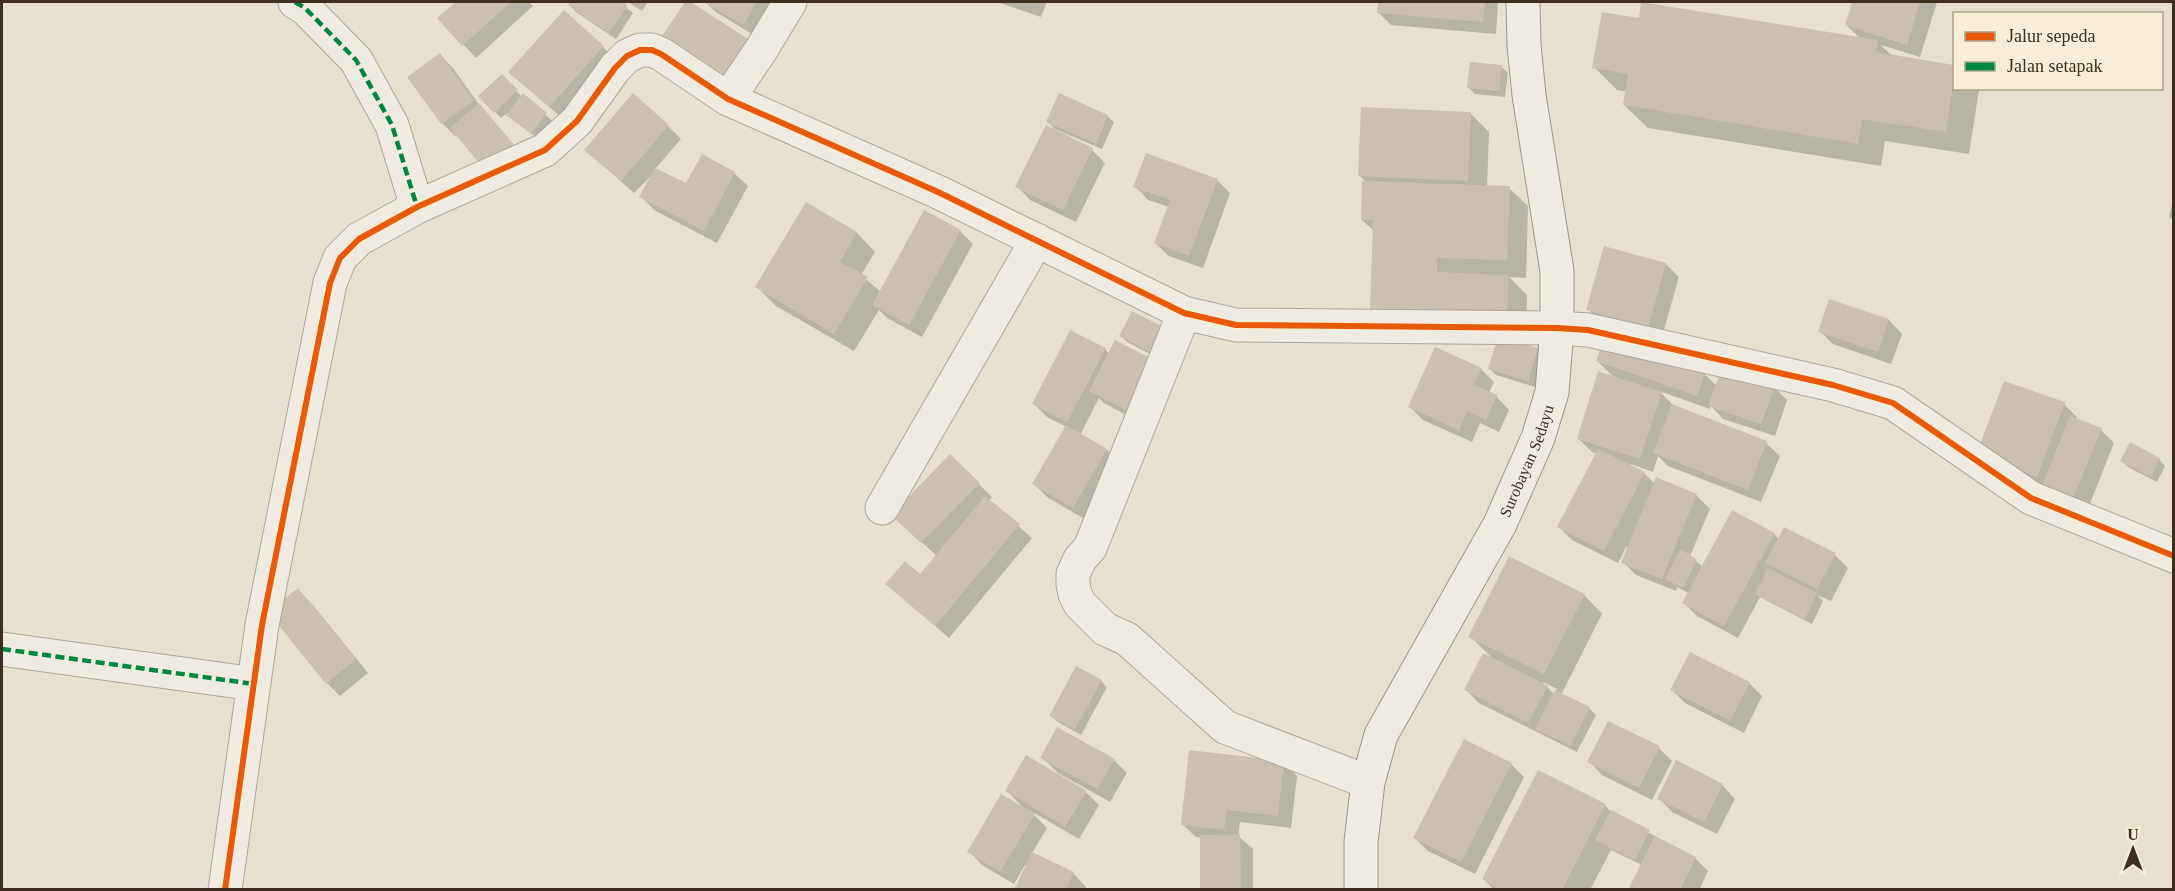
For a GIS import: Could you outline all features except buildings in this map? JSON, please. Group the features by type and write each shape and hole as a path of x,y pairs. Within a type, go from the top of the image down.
{"street":[{"path":"295,2 305,8 356,60 392,124 417,207"},
{"path":"728,99 790,2"},
{"name":"Surobayan Sedayu","path":"1361,890 1361,842 1368,782 1381,735 1500,524 1538,438 1552,392 1557,328 1557,272 1529,95 1523,2"},
{"path":"225,890 264,614 330,283 340,258 359,239 417,207 545,150 577,121 615,68 627,56 640,50 652,50 662,54 728,99 938,192 1184,313 1236,325 1557,328 1600,332 1833,385 1893,403 2031,498 2174,556"},
{"path":"882,508 1037,240"},
{"path":"1184,313 1090,548 1080,559 1073,574 1074,594 1080,604 1105,629 1127,639 1225,727 1368,782"},
{"path":"2,649 254,684"}],"marked path":[{"path":"295,2 305,8 356,60 392,125 417,207"},
{"path":"2,649 254,684"}],"cycle path":[{"path":"225,890 262,625 330,283 340,258 359,239 417,207 545,150 577,121 615,68 627,56 640,50 652,50 661,54 728,99 938,192 1184,313 1236,325 1588,330 1833,385 1893,403 2031,498 2174,556"}]}
